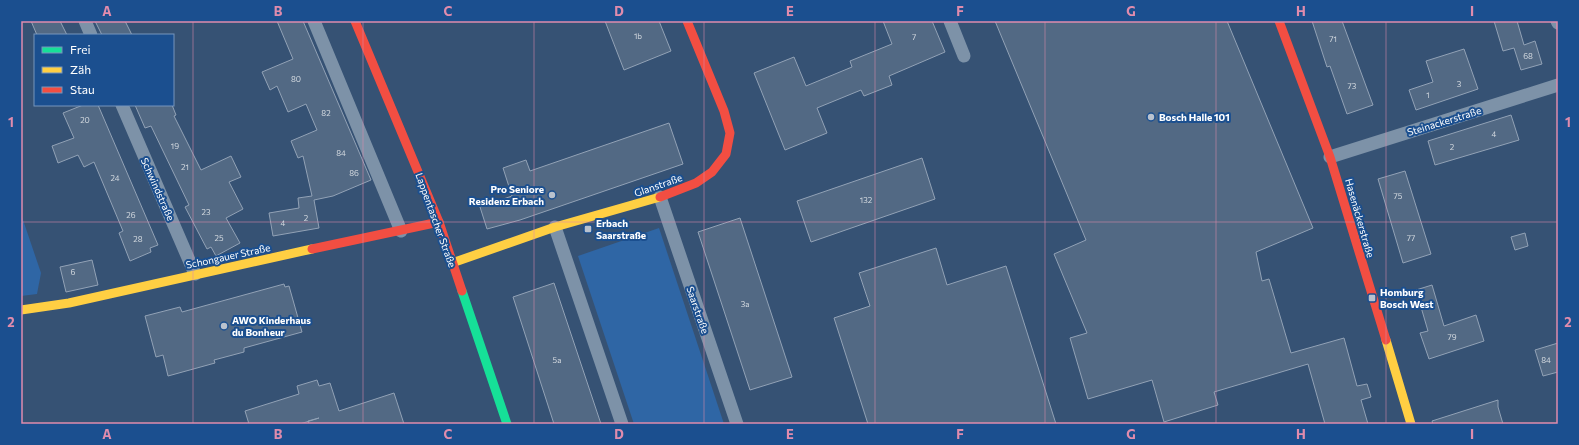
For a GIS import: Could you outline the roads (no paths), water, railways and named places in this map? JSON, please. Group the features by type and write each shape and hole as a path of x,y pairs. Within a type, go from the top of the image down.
{"street":[{"path":"85,21 91,34"},
{"path":"314,21 401,231"},
{"name":"Lappentascher Straße","path":"355,21 439,222 507,424"},
{"name":"Glanstraße","path":"452,263 555,227 660,196 696,183 712,172 726,154 730,133 724,111 686,21"},
{"path":"950,21 964,56"},
{"name":"Hasenäckerstraße","path":"1279,21 1330,157 1411,424"},
{"name":"Steinackerstraße","path":"1330,157 1558,85"},
{"name":"Schwindstraße","path":"122,106 195,274"},
{"name":"Saarstraße","path":"660,196 737,424"},
{"name":"Schongauer Straße","path":"21,310 69,303 195,274 439,222"},
{"path":"555,227 622,424"}],"place":[{"name":"Bosch Halle 101","path":"1151,117"},
{"name":"Pro Seniore Residenz Erbach","path":"552,195"},
{"name":"Erbach Saarstraße","path":"588,229"},
{"name":"Homburg Bosch West","path":"1372,298"},
{"name":"AWO Kinderhaus du Bonheur","path":"224,326"}]}
